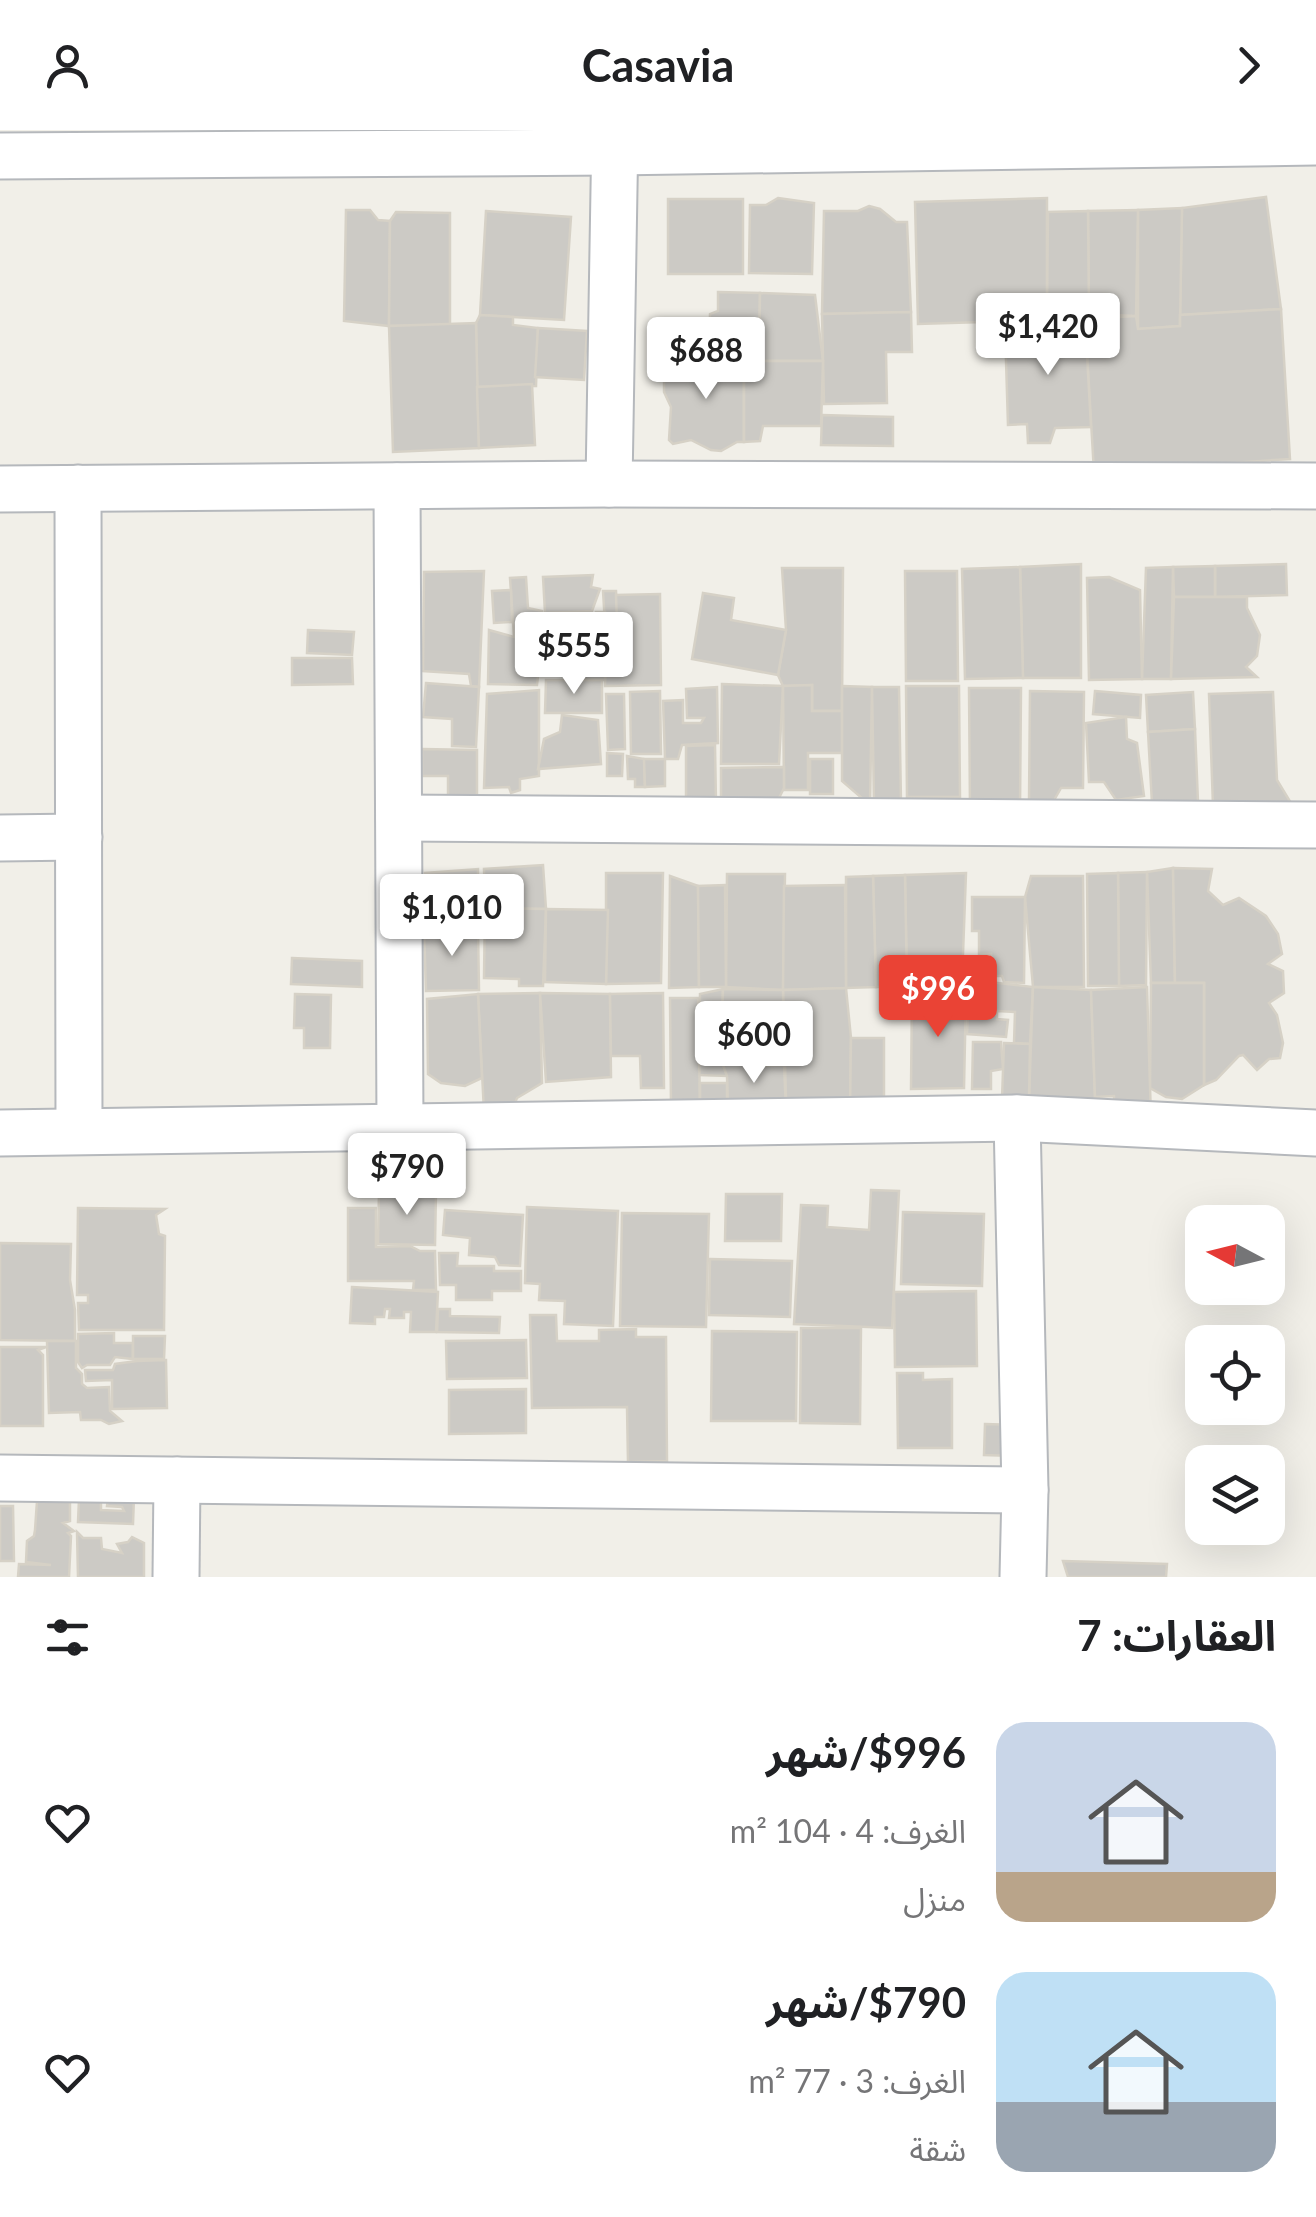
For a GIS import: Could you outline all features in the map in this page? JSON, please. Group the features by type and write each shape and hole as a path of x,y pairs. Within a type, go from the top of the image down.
{"street":[{"path":"0,156 614,141 1316,142"},
{"path":"608,484 614,141"},
{"path":"0,489 608,484 1316,486"},
{"path":"397,486 400,1126"},
{"path":"78,488 79,1130"},
{"path":"399,818 1316,825"},
{"path":"0,838 79,837"},
{"path":"1017,1118 1025,1490 1023,1577"},
{"path":"0,1133 1017,1118 1316,1132"},
{"path":"0,1478 1025,1490"},
{"path":"176,1577 177,1480"}],"building":[{"path":"1266,197 1281,309 1180,315 1182,208"},
{"path":"778,198 814,203 812,274 749,273 750,205 766,205"},
{"path":"1047,198 1050,320 918,324 915,202"},
{"path":"668,199 743,199 743,274 668,274"},
{"path":"869,206 880,209 896,222 907,222 911,312 822,314 824,211 858,211"},
{"path":"1182,208 1180,326 1138,329 1138,210"},
{"path":"346,210 370,210 378,220 390,221 389,326 344,321"},
{"path":"1138,210 1136,316 1089,314 1088,211"},
{"path":"486,211 571,217 564,320 480,315"},
{"path":"1088,211 1089,314 1047,313 1048,212"},
{"path":"396,212 450,213 450,326 389,326 390,221"},
{"path":"718,292 760,293 759,361 709,361 710,314 718,311"},
{"path":"760,293 815,295 823,361 759,361"},
{"path":"1281,309 1290,459 1094,472 1085,319 1136,316 1138,329 1180,326 1180,315"},
{"path":"911,312 912,352 886,352 887,403 824,404 822,314"},
{"path":"480,315 513,317 513,325 538,328 536,386 477,387 476,323"},
{"path":"1085,319 1091,427 1055,428 1050,443 1028,443 1027,424 1008,425 1005,328"},
{"path":"476,323 479,448 393,452 389,326"},
{"path":"538,328 587,331 584,380 535,377"},
{"path":"670,359 744,361 744,442 721,451 691,440 673,444 669,440 671,407 664,392 664,372 670,370"},
{"path":"744,361 823,361 821,426 763,426 760,441 744,442"},
{"path":"532,384 535,445 479,448 477,387"},
{"path":"822,415 893,417 893,446 821,445"},
{"path":"1081,564 1081,678 1023,678 1020,567"},
{"path":"1286,564 1287,595 1215,597 1215,566"},
{"path":"1215,566 1215,597 1174,597 1173,567"},
{"path":"1020,567 1023,678 965,679 962,569"},
{"path":"1173,567 1171,679 1142,679 1146,568"},
{"path":"782,568 843,568 842,711 812,711 812,685 783,686 778,675 786,630"},
{"path":"484,571 479,687 471,686 469,674 423,671 424,572"},
{"path":"905,571 957,571 958,681 906,681"},
{"path":"593,575 591,587 600,589 592,611 545,613 543,577"},
{"path":"526,577 528,608 542,611 543,634 514,637 510,578"},
{"path":"1109,577 1140,590 1142,679 1089,680 1087,578"},
{"path":"511,590 512,622 494,623 492,591"},
{"path":"603,591 616,591 618,623 605,624"},
{"path":"703,593 734,598 731,620 786,630 778,675 692,659"},
{"path":"660,594 661,685 605,686 605,656 618,647 616,595"},
{"path":"1174,597 1247,597 1247,608 1260,635 1257,656 1246,667 1257,677 1171,679"},
{"path":"596,612 605,612 605,680 579,680 580,621 596,621"},
{"path":"308,630 354,632 352,655 307,653"},
{"path":"489,630 514,637 543,634 537,685 488,684"},
{"path":"292,658 352,658 353,684 292,685"},
{"path":"546,680 602,680 602,713 545,713"},
{"path":"426,683 479,687 476,747 452,746 452,719 423,717"},
{"path":"722,684 783,686 779,764 721,764"},
{"path":"812,685 812,711 842,711 843,753 808,753 808,790 784,790 783,686"},
{"path":"842,686 872,687 870,805 842,781"},
{"path":"906,686 959,686 960,797 907,797"},
{"path":"717,687 718,743 682,745 678,759 665,759 663,701 683,700 683,723 701,723 704,718 687,718 686,689"},
{"path":"872,687 899,687 901,803 874,803"},
{"path":"969,688 1021,688 1020,809 970,808"},
{"path":"539,690 539,776 520,779 520,790 511,793 509,787 484,788 487,694"},
{"path":"660,691 661,754 631,754 630,692"},
{"path":"1030,691 1084,692 1083,788 1061,788 1053,802 1029,802"},
{"path":"1095,691 1141,695 1140,718 1093,714"},
{"path":"1193,692 1195,729 1148,732 1146,695"},
{"path":"1273,692 1277,780 1291,803 1213,806 1209,694"},
{"path":"606,694 624,694 625,749 608,750"},
{"path":"562,715 598,720 601,764 538,769 544,739 560,732"},
{"path":"1126,717 1127,739 1137,743 1144,796 1116,800 1104,782 1089,782 1086,723"},
{"path":"1195,729 1198,802 1152,804 1148,732"},
{"path":"715,745 716,804 686,804 686,746"},
{"path":"422,749 477,750 477,806 448,805 448,776 422,776"},
{"path":"607,753 623,754 622,776 607,776"},
{"path":"627,756 644,759 645,787 635,787 635,779 628,779"},
{"path":"644,759 665,759 665,786 645,787"},
{"path":"810,759 833,759 833,794 810,794"},
{"path":"784,767 784,788 775,806 721,808 721,768"},
{"path":"543,865 546,909 485,908 484,869"},
{"path":"1173,868 1175,983 1151,983 1147,872"},
{"path":"1173,868 1212,869 1208,891 1223,905 1239,898 1266,916 1278,934 1282,954 1268,964 1283,971 1284,993 1269,1003 1277,1015 1283,1043 1280,1058 1269,1059 1257,1070 1243,1055 1239,1056 1216,1080 1204,1085 1204,983 1175,983"},
{"path":"478,869 478,928 424,929 425,873"},
{"path":"1147,872 1146,985 1119,986 1118,873"},
{"path":"606,873 663,873 661,983 606,984"},
{"path":"966,873 962,981 907,987 905,875"},
{"path":"1118,873 1119,986 1088,986 1087,874"},
{"path":"727,874 785,874 783,990 726,987"},
{"path":"905,875 907,987 876,987 873,876"},
{"path":"670,876 698,886 699,987 669,988"},
{"path":"873,876 876,987 846,988 846,877"},
{"path":"1031,876 1083,876 1084,987 1033,987 1025,897"},
{"path":"725,885 726,987 699,987 698,886"},
{"path":"845,885 846,988 783,990 784,886"},
{"path":"972,897 1025,897 1024,983 1004,982 1002,976 991,976 991,954 979,954 979,931 972,931"},
{"path":"485,908 546,909 543,986 519,986 519,979 484,978"},
{"path":"546,909 608,910 606,984 545,982"},
{"path":"478,928 479,990 426,991 424,929"},
{"path":"292,958 362,961 362,987 291,984"},
{"path":"971,980 1033,987 1030,1044 1014,1043 1015,1012 997,1011 997,1019 1008,1020 1006,1037 967,1034 968,1016 976,1016 976,1010 969,1010"},
{"path":"1151,983 1204,983 1204,1085 1182,1099 1166,1097 1150,1088"},
{"path":"1033,987 1091,990 1095,1097 1091,1116 1029,1100"},
{"path":"1147,987 1151,1119 1115,1121 1114,1096 1095,1097 1091,990"},
{"path":"846,988 851,1038 850,1110 786,1099 783,990"},
{"path":"723,989 721,1059 727,1076 699,1075 700,994"},
{"path":"723,989 783,990 784,1065 759,1066 759,1058 721,1059"},
{"path":"912,991 966,992 964,1088 911,1089"},
{"path":"540,993 542,1083 517,1098 512,1110 484,1112 478,994"},
{"path":"540,993 610,994 611,1077 546,1082"},
{"path":"663,993 664,1088 641,1088 640,1056 611,1056 610,994"},
{"path":"295,994 331,995 330,1048 304,1048 304,1028 294,1028"},
{"path":"478,994 482,1078 465,1086 441,1083 428,1074 427,999"},
{"path":"670,998 698,998 700,1106 671,1106"},
{"path":"851,1038 884,1038 884,1110 850,1110"},
{"path":"973,1042 1001,1042 1003,1069 991,1071 991,1089 972,1089"},
{"path":"1004,1043 1030,1044 1029,1100 1002,1099"},
{"path":"759,1058 759,1066 784,1065 786,1110 728,1112 727,1076 721,1059"},
{"path":"700,1083 727,1083 727,1116 700,1116"},
{"path":"871,1190 899,1191 892,1328 794,1324 801,1205 828,1206 827,1227 869,1230"},
{"path":"379,1191 436,1191 435,1245 378,1244"},
{"path":"726,1194 782,1194 781,1241 725,1241"},
{"path":"527,1207 618,1211 613,1326 564,1324 565,1301 539,1300 540,1284 525,1283"},
{"path":"78,1208 165,1209 156,1215 159,1234 165,1236 164,1330 79,1330 78,1303 88,1303 88,1295 77,1295"},
{"path":"348,1208 376,1208 376,1247 410,1246 435,1251 436,1290 413,1290 414,1281 348,1281"},
{"path":"445,1210 523,1215 520,1266 499,1265 495,1257 469,1255 470,1238 443,1235"},
{"path":"903,1212 984,1214 982,1286 901,1284"},
{"path":"622,1213 709,1214 706,1327 620,1326"},
{"path":"0,1243 71,1244 75,1341 0,1340"},
{"path":"439,1253 458,1253 457,1266 521,1271 521,1291 492,1291 492,1300 456,1300 456,1285 440,1285"},
{"path":"710,1259 792,1261 790,1317 709,1315"},
{"path":"352,1287 438,1292 436,1332 410,1332 411,1312 404,1312 404,1318 389,1318 390,1309 385,1309 384,1317 375,1317 375,1324 350,1323"},
{"path":"976,1291 977,1366 895,1367 894,1292"},
{"path":"438,1309 450,1309 450,1316 500,1317 499,1333 437,1332"},
{"path":"530,1315 556,1315 557,1341 599,1341 599,1330 636,1329 636,1337 666,1337 667,1461 628,1462 627,1407 532,1408"},
{"path":"801,1328 861,1328 860,1424 800,1423"},
{"path":"712,1331 797,1332 796,1421 711,1421"},
{"path":"114,1333 114,1343 133,1343 133,1359 115,1357 110,1365 82,1368 78,1362 78,1334"},
{"path":"133,1336 165,1336 164,1359 133,1359"},
{"path":"526,1340 527,1378 447,1379 446,1341"},
{"path":"47,1341 76,1341 76,1368 82,1374 82,1384 87,1388 109,1387 110,1411 122,1421 109,1424 81,1420 80,1412 49,1413"},
{"path":"0,1347 46,1347 38,1350 43,1355 43,1426 0,1426"},
{"path":"166,1360 167,1408 112,1409 112,1380 86,1381 85,1370 113,1370 115,1364"},
{"path":"897,1373 923,1373 923,1380 952,1379 952,1448 898,1448"},
{"path":"526,1389 526,1433 449,1434 449,1390"},
{"path":"985,1424 1016,1425 1014,1456 984,1455"},
{"path":"109,1490 134,1497 133,1524 78,1522 79,1499 101,1500 101,1510 124,1511 122,1507 107,1506"},
{"path":"37,1501 70,1502 70,1521 63,1523 74,1531 68,1533 69,1577 18,1577 19,1564 51,1565 26,1562 27,1541 34,1536"},
{"path":"0,1506 13,1506 14,1561 0,1561"},
{"path":"77,1532 83,1538 101,1538 102,1549 122,1553 117,1544 132,1537 144,1543 144,1577 78,1577"},
{"path":"1063,1561 1167,1564 1166,1577 1068,1577"}]}
